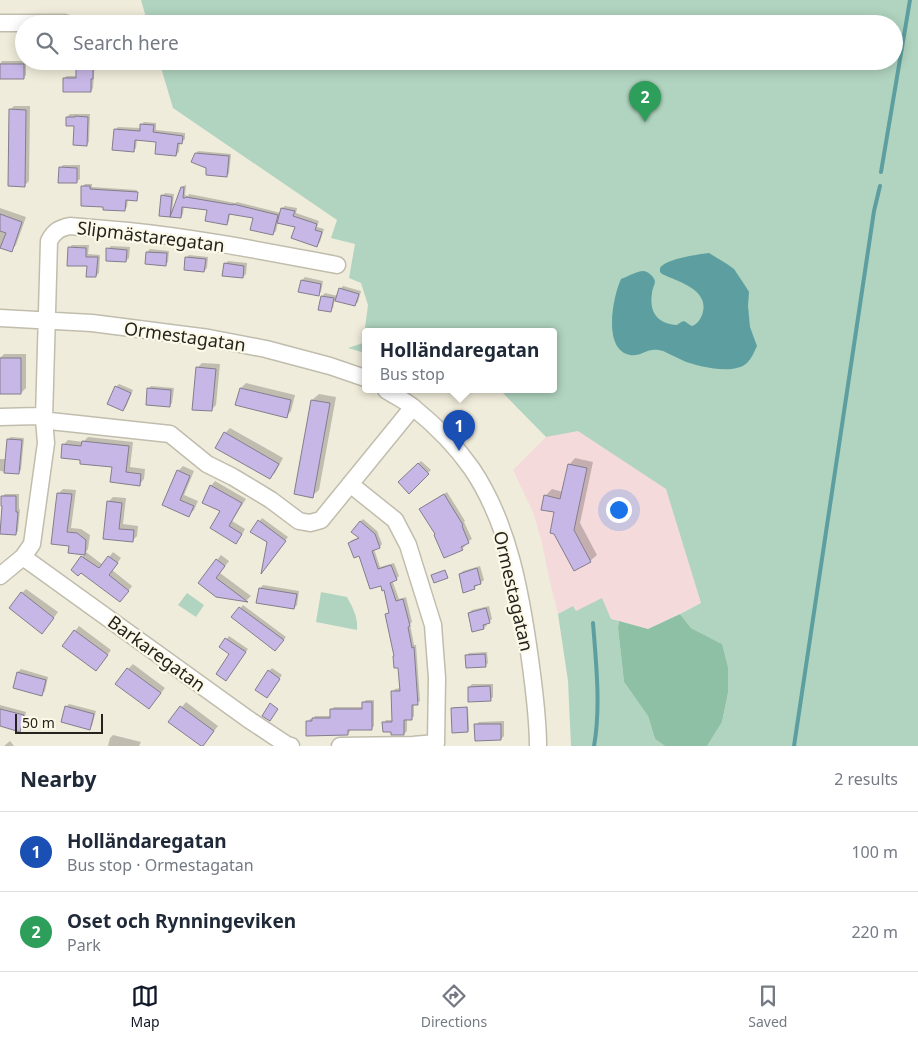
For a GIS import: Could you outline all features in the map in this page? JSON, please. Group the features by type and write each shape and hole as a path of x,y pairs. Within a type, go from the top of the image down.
{"street":[{"path":"0,23 15,23"},
{"name":"Slipmästaregatan","path":"47,321 49,241 52,235 62,228 70,226 128,231 211,242 337,265"},
{"name":"Ormestagatan","path":"0,318 92,323 209,338 266,349 330,366 362,377"},
{"path":"0,576 23,557 32,544 46,443 44,419 47,321"},
{"name":"Ormestagatan","path":"390,393 413,408 452,443 472,469 487,495 502,530 525,621 534,687 538,746"},
{"path":"0,416 38,416 50,421 170,434 207,464 271,500 299,521 310,523 321,520 413,408"},
{"path":"340,746 436,743 437,678 433,625 408,545 395,520 350,484"},
{"name":"Barkaregatan","path":"23,557 248,719 291,746"}],"shaded area":[{"path":"578,430 666,489 701,603 648,629 576,611 573,606 558,614 533,512 513,470 546,437"}],"green space":[{"path":"141,0 918,0 918,746 707,746 722,722 728,693 722,644 691,628 680,614 701,603 666,489 578,431 546,437 503,393 557,393 557,328 365,328 368,305 361,283 349,278 355,244 331,238 337,220 173,108 162,70 903,70 903,15 145,15"},
{"path":"362,343 362,352 348,348"},
{"path":"321,592 347,597 356,617 357,630 316,622"},
{"path":"187,593 204,605 196,617 178,605"},
{"path":"602,598 611,619 619,621 618,628 624,682 648,716 655,739 665,746 571,746 568,681 558,614 573,606 576,611"},
{"path":"680,614 691,628 722,644 728,668 728,693 722,722 707,746 665,746 655,739 648,716 624,682 618,628 619,621 648,629"}],"water":[{"path":"709,253 734,269 749,292 750,327 757,346 749,361 741,367 734,369 716,369 690,363 658,350 638,355 630,355 621,351 616,343 612,322 615,297 621,279 641,271 649,273 655,281 651,300 656,316 670,324 677,325 684,321 692,326 698,322 702,315 704,306 702,299 692,288 662,274 660,268 668,262"}],"building":[{"path":"0,64 15,64 15,70 24,70 24,79 0,79"},
{"path":"76,70 93,70 91,92 63,92 63,78 76,78"},
{"path":"9,109 26,110 25,187 8,186"},
{"path":"66,117 88,117 87,146 73,145 74,126 66,126"},
{"path":"140,124 154,125 153,132 183,136 182,144 178,143 176,156 155,154 156,142 135,140 134,152 112,150 114,129 140,131"},
{"path":"195,153 229,156 227,177 206,175 206,168 191,162"},
{"path":"59,167 77,168 77,183 58,183"},
{"path":"81,186 90,186 90,189 138,192 137,201 126,200 125,211 81,206"},
{"path":"181,187 184,187 183,198 233,204 278,215 273,235 250,230 253,218 229,214 227,225 205,221 207,210 182,207 181,218 170,217"},
{"path":"161,195 172,197 170,217 159,216"},
{"path":"281,208 295,211 293,216 317,224 315,230 322,232 317,247 291,238 295,227 277,223"},
{"path":"0,214 22,222 12,252 0,248 6,233 0,231"},
{"path":"68,247 86,248 86,257 98,257 96,277 86,277 87,266 67,266"},
{"path":"106,248 127,250 126,262 106,261"},
{"path":"146,252 167,253 166,266 145,264"},
{"path":"185,257 206,259 204,272 184,270"},
{"path":"224,263 244,266 243,278 222,276"},
{"path":"301,280 321,284 319,296 298,292"},
{"path":"339,288 359,294 355,306 335,301"},
{"path":"321,296 334,298 331,312 318,310"},
{"path":"0,358 21,358 21,394 0,394"},
{"path":"196,367 216,369 212,411 192,410"},
{"path":"115,386 131,393 123,411 107,404"},
{"path":"147,388 171,390 170,407 146,405"},
{"path":"240,388 291,400 287,418 235,405"},
{"path":"311,400 330,403 313,498 294,494"},
{"path":"224,432 279,464 270,479 215,448"},
{"path":"7,439 22,440 19,474 4,473"},
{"path":"82,441 129,446 126,472 141,474 140,486 110,482 112,467 80,464 80,460 61,458 62,444 81,446"},
{"path":"418,463 429,474 409,494 398,482"},
{"path":"568,464 587,468 574,530 591,562 574,571 554,534 550,533 554,512 541,510 544,495 560,499"},
{"path":"177,470 190,476 180,500 194,506 189,517 162,505"},
{"path":"210,485 242,503 229,526 242,534 236,544 210,528 220,511 202,503"},
{"path":"57,493 72,494 67,532 77,533 86,540 85,555 68,553 69,546 51,544"},
{"path":"444,494 463,525 469,543 461,547 463,550 444,558 435,534 419,509"},
{"path":"1,496 16,496 16,512 18,512 16,535 0,534"},
{"path":"107,501 122,503 119,529 134,530 133,542 103,539"},
{"path":"258,520 286,541 261,574 267,542 250,532"},
{"path":"360,521 375,534 380,548 372,551 378,569 391,565 397,580 390,583 396,601 403,599 410,626 408,627 412,648 414,647 418,705 412,705 412,720 404,720 404,735 391,735 391,732 383,732 382,722 392,722 391,691 400,691 398,668 394,668 394,656 385,614 389,613 384,590 382,591 381,586 370,589 359,556 354,558 348,543 359,538 351,532"},
{"path":"81,556 99,568 108,556 118,563 109,575 129,591 120,602 81,573 78,576 71,570"},
{"path":"216,559 225,566 216,578 248,602 216,597 198,583"},
{"path":"477,568 481,584 474,586 475,589 463,593 459,574"},
{"path":"445,570 448,578 434,583 431,575"},
{"path":"259,588 297,594 294,609 256,603"},
{"path":"21,592 54,618 42,634 9,608"},
{"path":"239,607 284,640 275,651 231,617"},
{"path":"486,608 490,623 483,625 484,629 472,632 468,613"},
{"path":"74,630 108,655 96,671 62,646"},
{"path":"225,638 246,652 226,681 216,674 229,654 219,647"},
{"path":"485,654 486,667 466,668 465,655"},
{"path":"127,668 161,693 149,709 115,684"},
{"path":"268,670 280,679 267,698 255,690"},
{"path":"17,672 46,680 42,696 13,688"},
{"path":"490,686 491,701 468,702 468,687"},
{"path":"362,702 372,702 372,730 348,730 348,735 306,736 306,721 312,721 312,718 330,718 330,709 362,709"},
{"path":"270,703 278,709 270,721 262,716"},
{"path":"65,706 94,714 90,730 61,722"},
{"path":"180,706 214,731 203,746 168,722"},
{"path":"467,707 468,732 452,733 451,708"},
{"path":"0,709 24,715 20,732 0,726"},
{"path":"474,724 501,724 501,740 475,741"}],"waterway":[{"path":"903,42 910,0"},
{"path":"881,172 898,70"},
{"path":"794,746 874,211 880,186"},
{"path":"593,623 598,701 594,746"}],"place":[{"name":"Oset och Rynningeviken","path":"645,122"},
{"name":"Holländaregatan","path":"459,451"}]}
